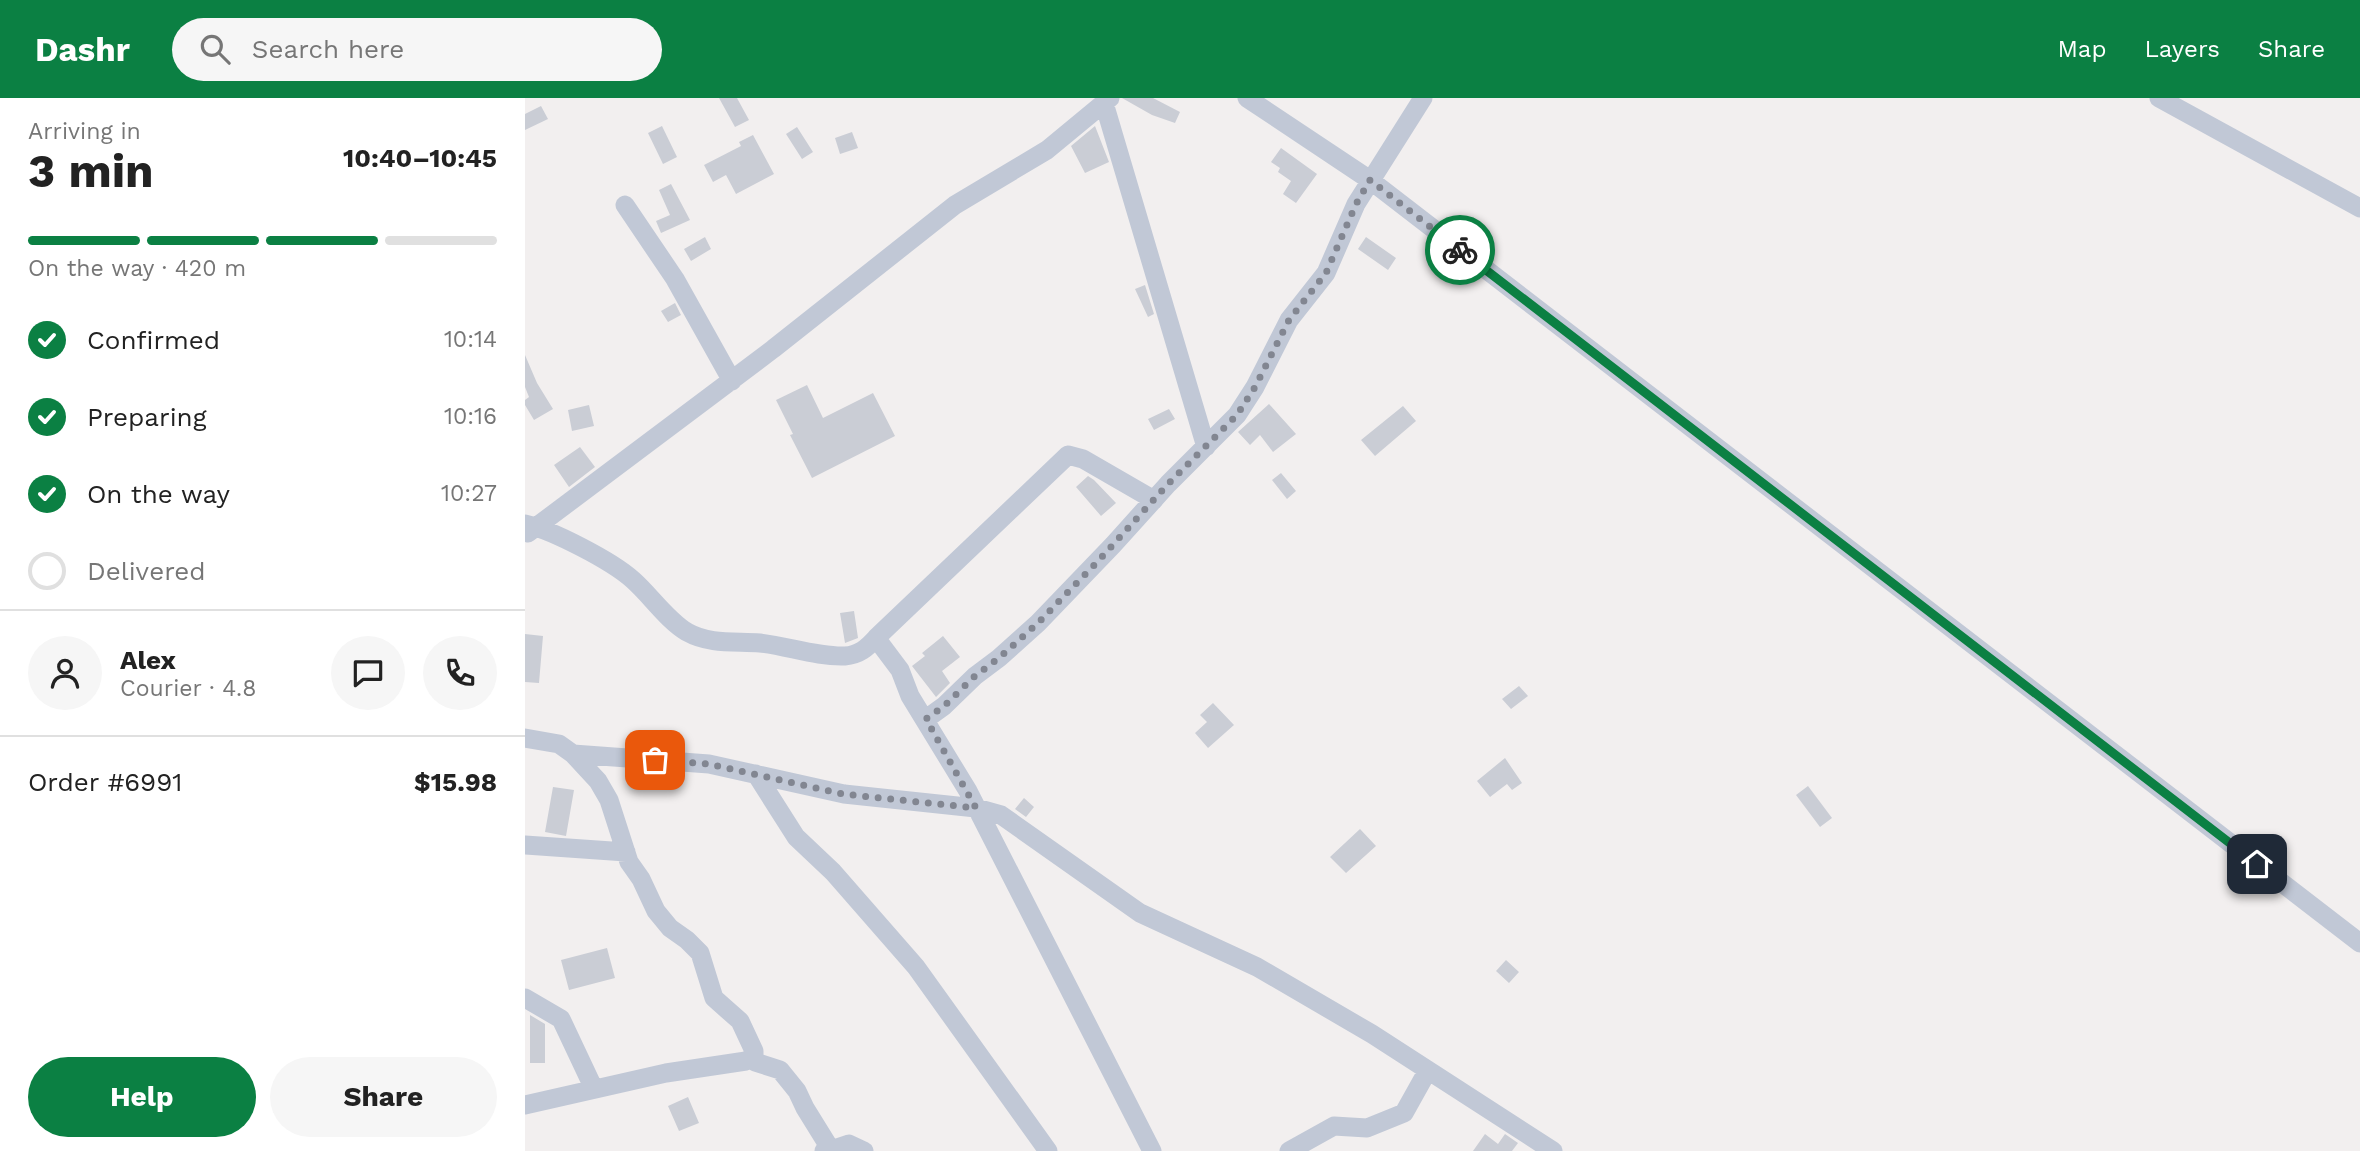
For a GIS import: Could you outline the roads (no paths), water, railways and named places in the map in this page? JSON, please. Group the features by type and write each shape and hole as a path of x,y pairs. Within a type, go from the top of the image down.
{"street":[{"path":"1248,98 1370,180 2360,943"},
{"path":"1406,98 1407,120"},
{"path":"926,719 1038,623 1237,415 1255,387 1289,320 1326,273 1356,204 1423,98"},
{"path":"2159,98 2360,208"},
{"path":"529,529 732,381 955,205 1047,150 1107,100 1206,447"},
{"path":"625,205 675,279 732,381"},
{"path":"529,529 586,550 631,578 688,632 706,639 762,643 804,652 846,656 863,651 1068,455 1083,459 1154,500"},
{"path":"876,638 900,670 910,696 926,719 976,808 1152,1151"},
{"path":"525,738 559,744 573,754 598,781 609,800 626,852 656,911 670,928 700,953 714,998 740,1021 752,1045 755,1062 780,1070 797,1091 827,1150 849,1144 864,1151"},
{"path":"573,754 709,764 843,794 976,808 1001,815 1140,913 1257,967 1373,1034 1553,1151"},
{"path":"756,774 796,837 833,872 916,967 1048,1151"},
{"path":"525,845 626,852"},
{"path":"525,998 561,1019 594,1089"},
{"path":"525,1105 666,1073 746,1061 754,1056"},
{"path":"1289,1151 1334,1126 1367,1128 1404,1113 1428,1070"}]}
